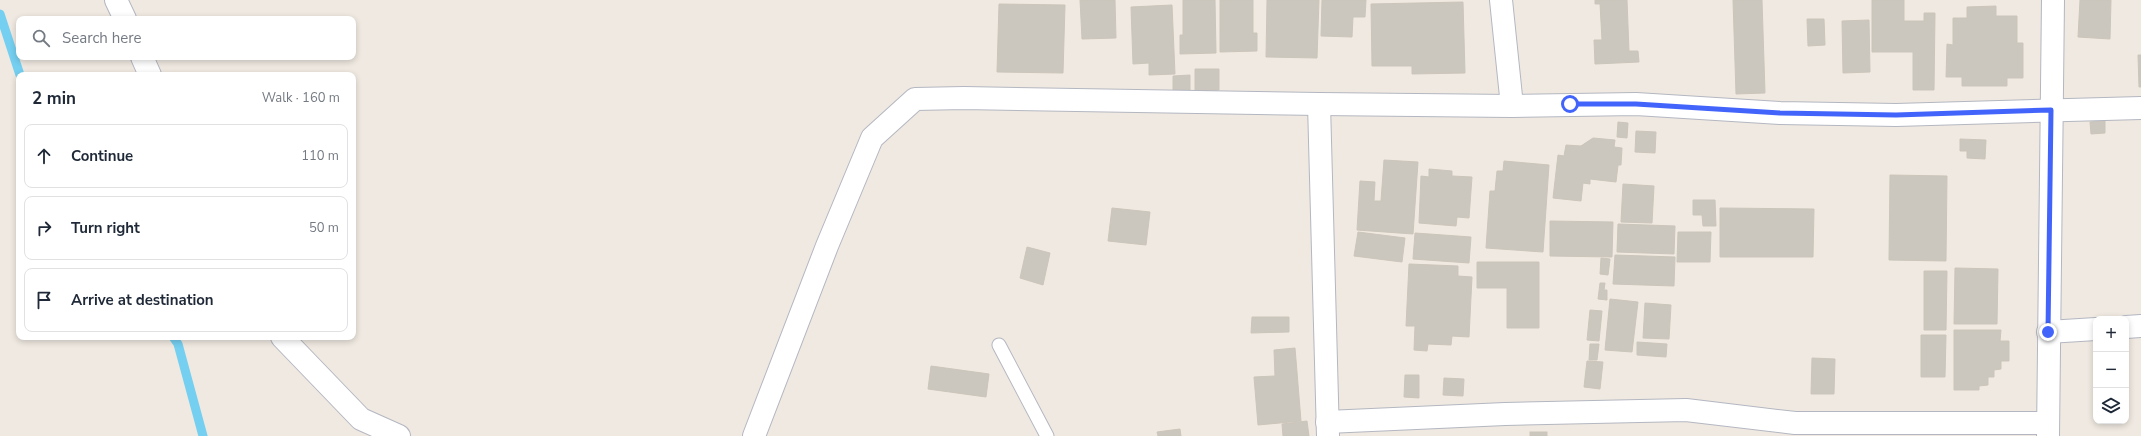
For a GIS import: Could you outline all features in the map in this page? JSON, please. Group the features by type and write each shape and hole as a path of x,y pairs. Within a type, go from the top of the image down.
{"street":[{"path":"116,0 124,16"},
{"path":"1501,0 1512,106"},
{"path":"1319,104 1328,429 1504,414 1686,410 1795,422 2048,429 2053,0"},
{"path":"143,60 149,72"},
{"path":"754,436 827,246 872,138 914,99 972,98 1512,106 1636,104 1780,113 1896,115 2141,108"},
{"path":"2129,327 2141,326"},
{"path":"2048,332 2093,329"},
{"path":"285,340 360,419 398,436"}],"lane":[{"path":"999,345 1047,436"}],"building":[{"path":"1080,0 1115,0 1116,38 1082,39"},
{"path":"1183,0 1215,0 1216,53 1180,54 1180,35 1183,35"},
{"path":"1220,0 1253,0 1253,33 1257,33 1257,51 1220,52"},
{"path":"1267,0 1319,0 1317,58 1266,57"},
{"path":"1322,0 1366,0 1365,17 1353,17 1352,37 1321,36"},
{"path":"1595,0 1627,0 1629,51 1638,51 1639,62 1595,64 1594,40 1602,40 1600,4 1595,4"},
{"path":"1733,0 1762,0 1765,93 1736,94"},
{"path":"1872,0 1904,0 1904,21 1924,21 1924,13 1935,13 1934,90 1913,90 1913,52 1872,52"},
{"path":"2080,0 2111,0 2110,39 2078,37"},
{"path":"1463,2 1465,73 1412,74 1412,66 1372,66 1371,4"},
{"path":"999,4 1065,5 1063,73 997,72"},
{"path":"1172,5 1175,74 1149,75 1149,63 1133,64 1131,7"},
{"path":"1996,6 1996,16 2017,16 2017,43 2023,43 2023,78 2007,78 2007,86 1962,86 1962,77 1946,77 1947,44 1953,45 1953,18 1967,18 1967,7"},
{"path":"1807,19 1824,19 1825,45 1808,46"},
{"path":"1869,20 1870,72 1843,73 1842,21"},
{"path":"2138,55 2141,55 2141,87 2139,87"},
{"path":"1195,69 1219,69 1219,90 1195,91"},
{"path":"1190,75 1190,91 1173,92 1173,76"},
{"path":"2105,121 2105,133 2091,134 2090,122"},
{"path":"1618,122 1628,123 1627,138 1617,137"},
{"path":"1636,131 1656,132 1655,153 1635,152"},
{"path":"1593,138 1615,140 1614,147 1622,148 1621,165 1618,165 1616,182 1590,179 1590,184 1583,183 1581,201 1553,198 1558,155 1564,156 1566,145 1581,146"},
{"path":"1960,139 1986,140 1985,159 1967,158 1967,151 1960,151"},
{"path":"1384,160 1418,162 1413,234 1357,230 1360,181 1375,182 1374,201 1381,201"},
{"path":"1504,161 1549,165 1543,252 1486,248 1490,191 1495,191 1497,171 1503,171"},
{"path":"1429,169 1452,171 1452,176 1472,177 1469,218 1457,217 1456,226 1419,223 1421,176 1429,177"},
{"path":"1890,175 1947,176 1946,261 1889,260"},
{"path":"1623,184 1654,186 1652,223 1621,222"},
{"path":"1693,200 1715,200 1716,226 1703,226 1702,215 1693,215"},
{"path":"1112,208 1150,212 1146,245 1108,241"},
{"path":"1720,208 1814,209 1813,257 1720,257"},
{"path":"1550,221 1613,222 1612,257 1550,256"},
{"path":"1618,224 1675,226 1674,254 1617,252"},
{"path":"1358,232 1405,238 1402,262 1354,256"},
{"path":"1678,232 1711,232 1710,262 1677,262"},
{"path":"1415,233 1471,237 1469,263 1413,259"},
{"path":"1027,247 1050,253 1043,285 1020,278"},
{"path":"1615,255 1675,257 1674,286 1613,284"},
{"path":"1601,258 1610,259 1608,275 1600,274"},
{"path":"1477,262 1539,262 1539,328 1507,328 1507,288 1477,288"},
{"path":"1409,264 1458,266 1458,276 1472,277 1469,337 1452,336 1451,345 1428,344 1427,351 1414,350 1415,326 1406,326"},
{"path":"1955,268 1998,269 1997,324 1954,324"},
{"path":"1924,271 1947,271 1946,330 1924,330"},
{"path":"1600,283 1605,283 1604,290 1607,290 1607,300 1598,299"},
{"path":"1610,299 1638,302 1632,352 1605,350"},
{"path":"1645,303 1671,305 1669,339 1643,338"},
{"path":"1590,310 1602,311 1599,341 1587,340"},
{"path":"1252,317 1289,317 1289,332 1251,333"},
{"path":"1954,330 2001,330 2000,341 2009,341 2009,361 2001,361 2001,369 1994,370 1994,377 1988,377 1988,385 1979,386 1979,390 1954,390"},
{"path":"1921,335 1946,335 1945,377 1921,377"},
{"path":"1637,342 1667,344 1666,357 1637,355"},
{"path":"1590,344 1599,344 1597,360 1589,360"},
{"path":"1295,348 1301,421 1258,425 1254,377 1275,376 1274,350"},
{"path":"1812,358 1835,359 1834,394 1811,394"},
{"path":"1587,361 1603,362 1600,389 1584,387"},
{"path":"931,366 989,374 986,397 928,389"},
{"path":"1405,375 1419,375 1419,398 1404,397"},
{"path":"1444,378 1464,379 1463,396 1443,395"},
{"path":"1307,421 1309,436 1283,436 1282,424"},
{"path":"1180,429 1181,436 1158,436 1157,432"},
{"path":"1530,432 1547,432 1547,436 1530,436"}],"waterway":[{"path":"0,14 19,72"},
{"path":"175,340 178,344 203,436"}],"route":[{"path":"1570,104 1636,104 1780,113 1896,115 2051,110 2048,332"}]}
